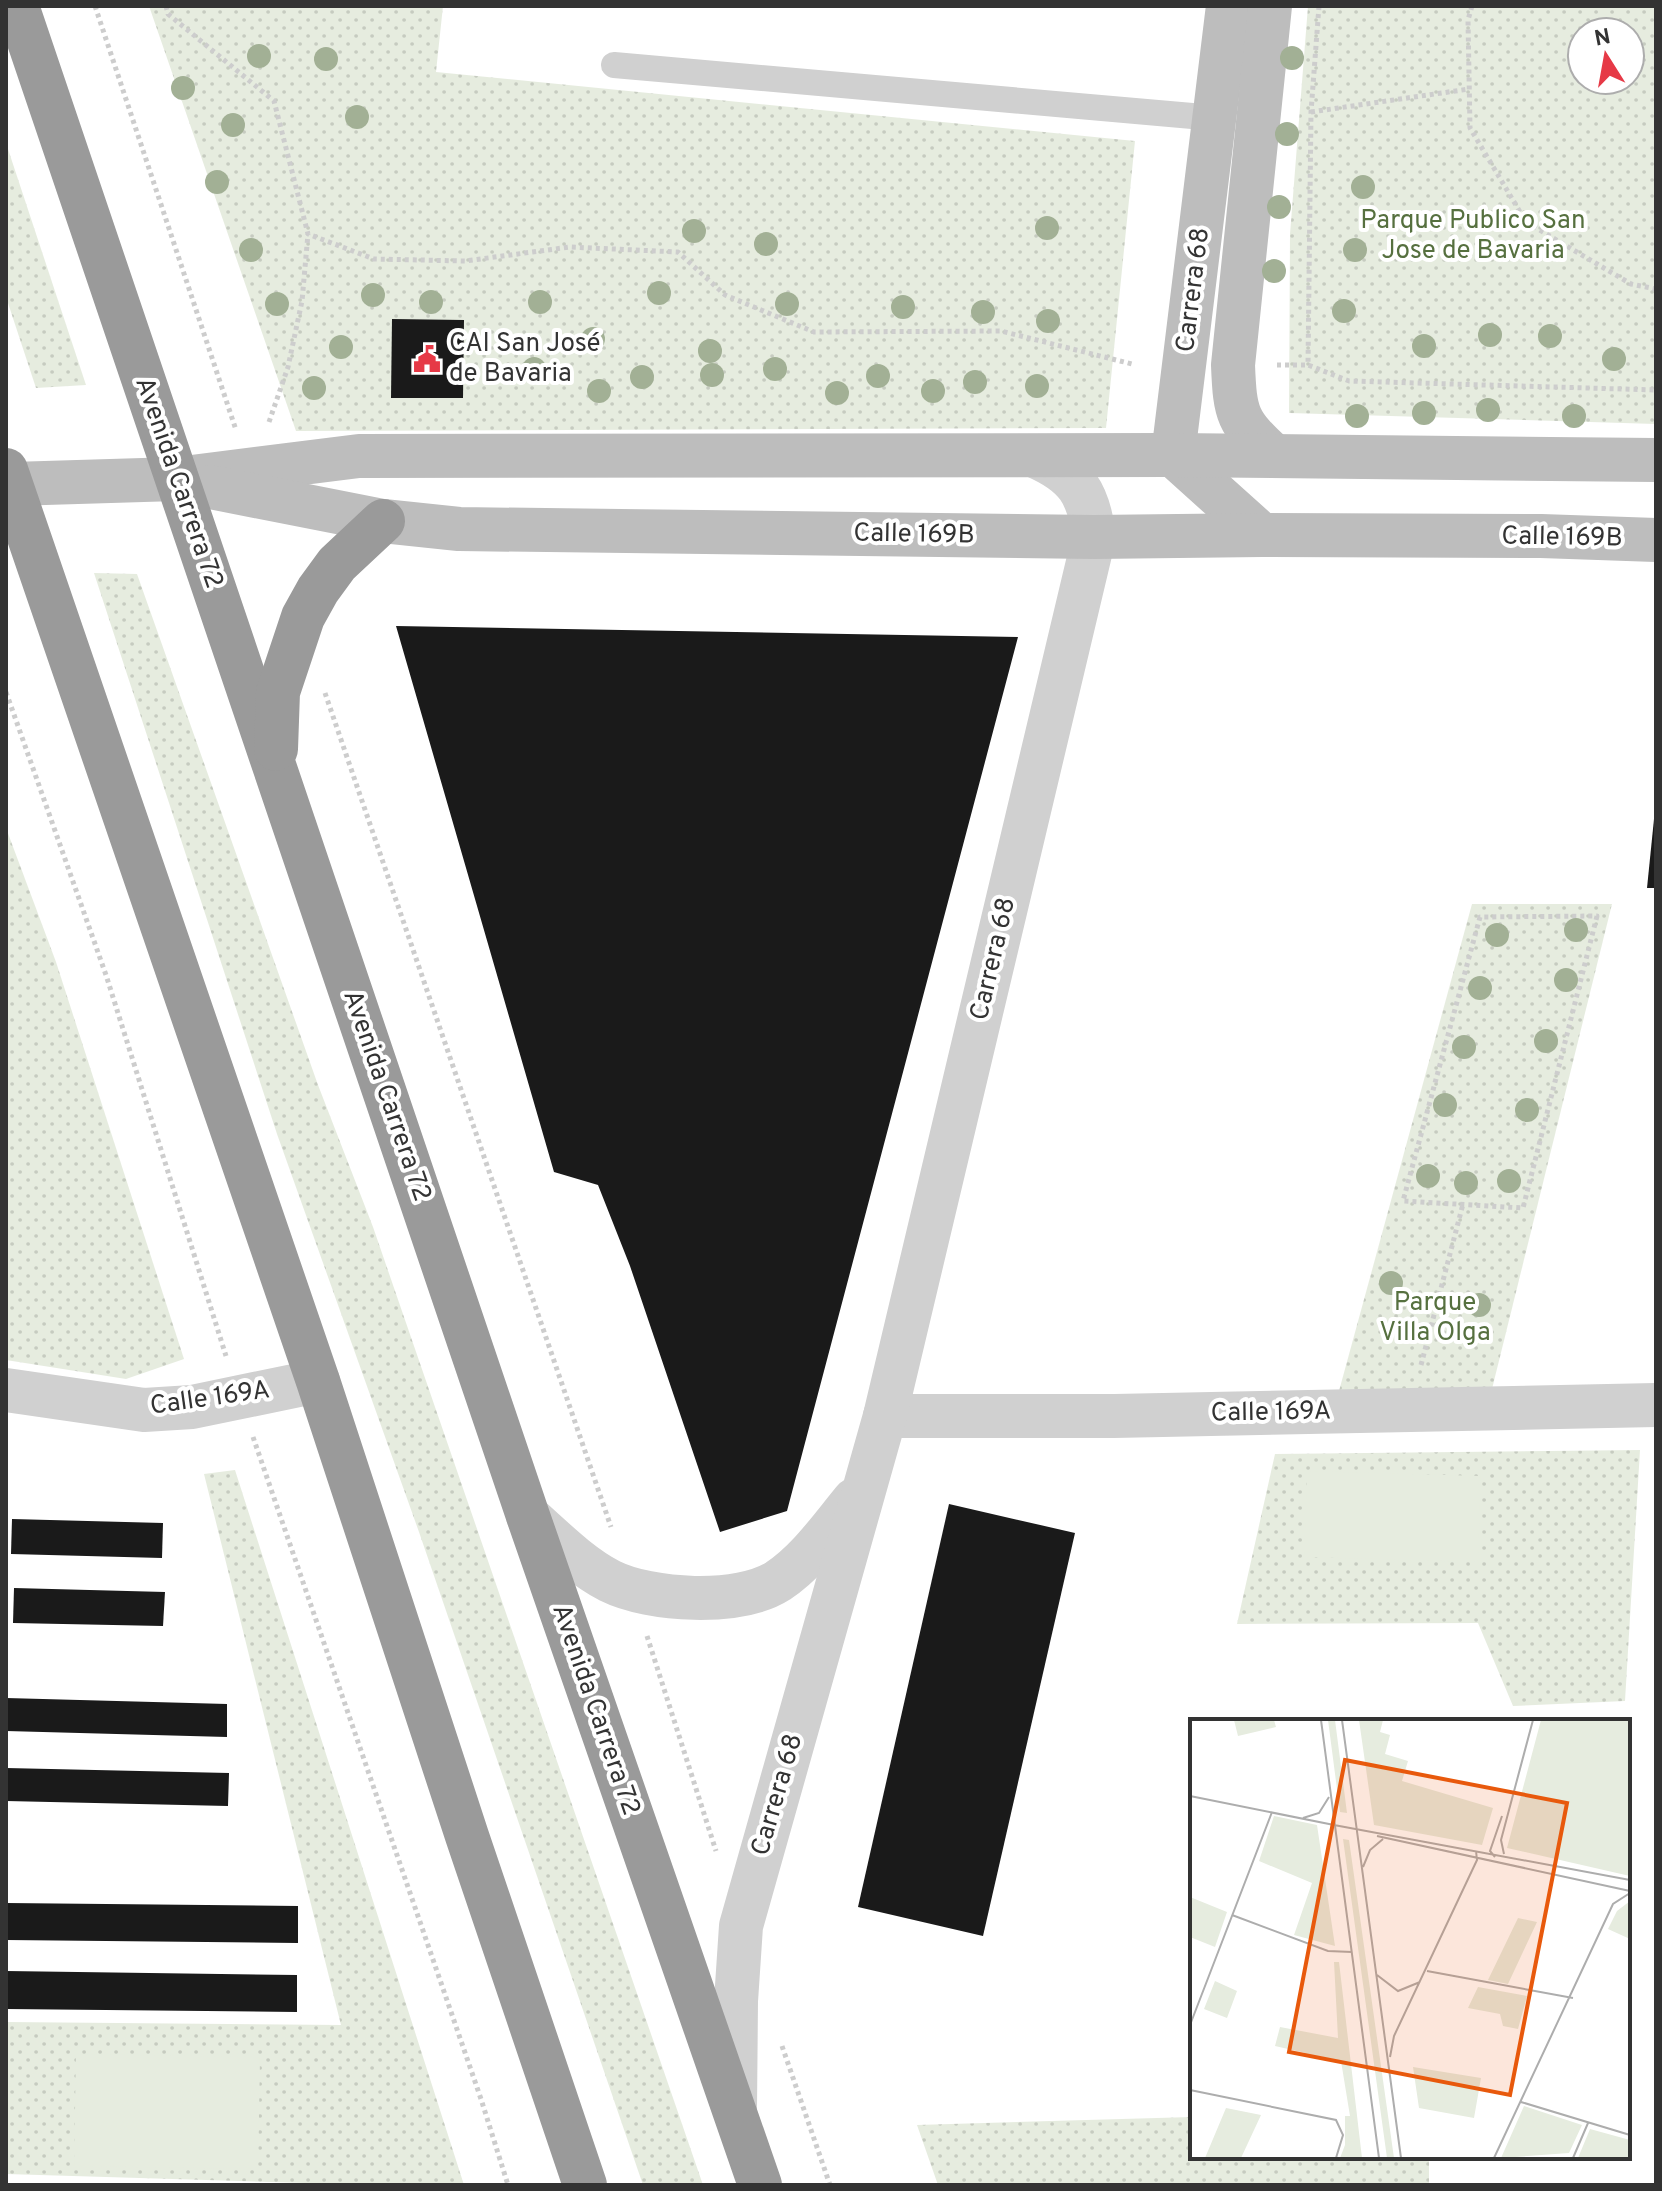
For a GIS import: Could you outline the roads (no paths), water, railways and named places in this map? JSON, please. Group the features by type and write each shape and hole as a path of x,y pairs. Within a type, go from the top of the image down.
{"highway":[{"name":"Avenida Carrera 72","path":"17,6 528,1516 760,2185"},
{"path":"8,480 318,1381 585,2185"},
{"path":"275,772 278,692 303,617 337,564 383,521"}],"main road":[{"name":"Carrera 68","path":"1173,455 1228,6"},
{"name":"Carrera 68","path":"1270,6 1233,365 1235,402 1241,418 1250,433 1274,456"},
{"name":"Calle 169B","path":"8,480 176,479 359,456 1173,455 1656,460"},
{"path":"1173,455 1262,535"},
{"name":"Calle 169B","path":"176,479 383,521 459,529 1094,537 1541,536 1656,540"}],"street":[{"name":"Carrera 68","path":"735,2111 736,2001 741,1926 885,1416 1094,537 1092,516 1085,495 1072,478 1035,456"},
{"name":"Calle 169A","path":"6,1390 144,1410 192,1407 318,1381"},
{"name":"Calle 169A","path":"885,1416 1130,1416 1656,1405"},
{"name":"Carrera 68","path":"528,1516 607,1580 633,1591 702,1598 742,1596 776,1582 810,1555 865,1486"}],"lane":[{"path":"614,65 1215,118"}],"place":[{"name":"CAI San José de Bavaria","path":"427,359"}],"park label":[{"name":"Parque Publico San Jose de Bavaria","path":"1473,236"},
{"name":"Parque Villa Olga","path":"1435,1318"}]}
